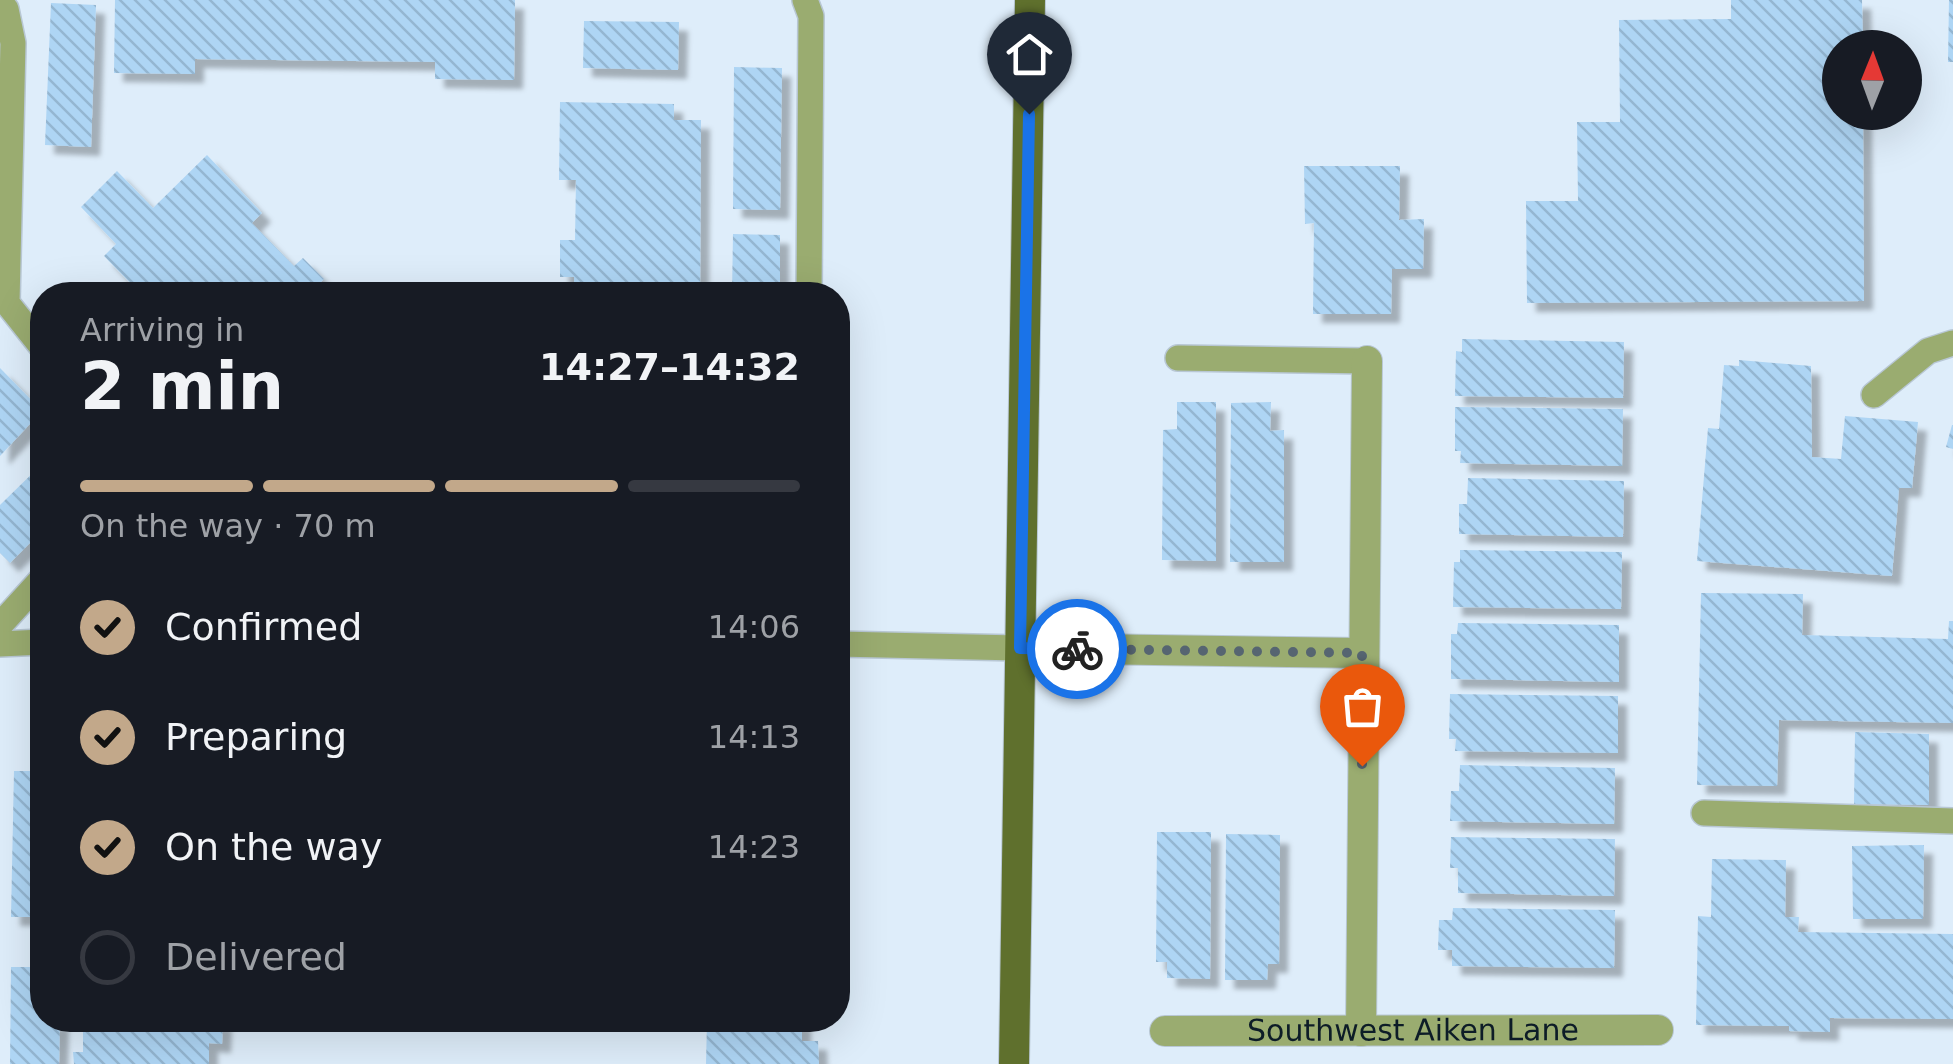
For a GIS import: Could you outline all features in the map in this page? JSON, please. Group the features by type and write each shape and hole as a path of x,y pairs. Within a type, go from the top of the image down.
{"main road":[{"path":"1014,1064 1030,0"}],"street":[{"path":"1360,1031 1367,360"},
{"path":"1020,648 1362,653"},
{"name":"Southwest Aiken Lane","path":"1165,1031 1658,1030"}],"lane":[{"path":"804,0 811,16 810,282"},
{"path":"0,4 6,10 13,42 7,303 30,332"},
{"path":"1874,394 1928,351 1953,343"},
{"path":"1178,358 1367,360"},
{"path":"0,625 30,593"},
{"path":"0,644 30,643"},
{"path":"850,644 1020,648"},
{"path":"1704,813 1953,821"}],"building":[{"path":"115,0 515,0 514,80 435,79 435,62 195,59 195,74 114,73"},
{"path":"1731,0 1862,0 1863,30 1822,30 1822,130 1863,130 1864,301 1527,303 1526,201 1578,201 1577,122 1620,122 1619,20 1731,19"},
{"path":"1949,0 1953,0 1953,62 1948,62"},
{"path":"51,3 96,5 91,147 45,145"},
{"path":"584,21 679,22 678,70 583,68"},
{"path":"734,67 782,68 780,210 733,209"},
{"path":"560,102 674,104 674,120 701,120 700,282 574,282 574,277 560,277 560,240 575,240 576,180 559,180"},
{"path":"207,155 262,213 252,223 294,266 303,258 324,279 129,282 104,256 116,244 81,207 117,171 153,208"},
{"path":"1304,166 1400,166 1399,220 1424,219 1423,269 1392,269 1391,314 1313,314 1314,223 1305,224"},
{"path":"733,234 780,235 780,282 732,282"},
{"path":"1462,339 1624,342 1623,398 1455,396 1456,351 1462,352"},
{"path":"1739,360 1811,366 1812,457 1841,459 1845,416 1918,422 1912,488 1899,488 1892,576 1697,561 1708,428 1719,429 1724,365 1739,366"},
{"path":"0,368 30,399 30,424 0,456"},
{"path":"1177,402 1216,402 1216,561 1162,560 1163,430 1177,429"},
{"path":"1271,402 1270,431 1284,430 1284,562 1230,562 1231,403"},
{"path":"1455,407 1623,409 1622,466 1460,463 1461,451 1455,451"},
{"path":"1953,425 1953,449 1946,447"},
{"path":"30,476 30,543 10,563 0,553 0,505"},
{"path":"1468,478 1624,481 1623,537 1459,534 1459,504 1467,504"},
{"path":"1460,550 1622,552 1621,609 1453,607 1454,562 1460,562"},
{"path":"1701,593 1803,594 1802,635 1948,639 1949,621 1953,621 1953,723 1779,720 1777,786 1697,785"},
{"path":"1458,623 1619,625 1619,682 1451,679 1451,634 1457,634"},
{"path":"1450,694 1618,696 1618,753 1455,751 1456,739 1449,739"},
{"path":"1855,732 1929,734 1929,805 1854,804"},
{"path":"1460,765 1615,768 1614,824 1450,821 1451,791 1459,791"},
{"path":"14,771 30,771 30,917 11,917"},
{"path":"1157,832 1211,832 1210,979 1167,978 1167,962 1156,962"},
{"path":"1226,834 1280,835 1279,964 1268,964 1267,980 1225,980"},
{"path":"1451,837 1615,839 1614,896 1458,893 1458,868 1450,868"},
{"path":"1924,845 1923,919 1853,919 1852,846"},
{"path":"1712,859 1786,860 1785,917 1799,917 1798,932 1953,934 1953,1019 1830,1018 1830,1032 1789,1031 1789,1026 1696,1025 1698,916 1711,917"},
{"path":"1453,908 1615,910 1614,968 1452,966 1452,950 1438,950 1439,920 1452,920"},
{"path":"11,967 30,967 30,1032 60,1032 59,1064 10,1064"},
{"path":"83,1032 222,1032 222,1044 209,1043 209,1064 74,1064 73,1052 83,1052"},
{"path":"707,1032 802,1032 802,1041 818,1041 819,1064 706,1064"}],"way so far":[{"path":"1077,649 1362,653 1362,766"}],"route":[{"path":"1029,114 1020,648 1077,649"}]}
